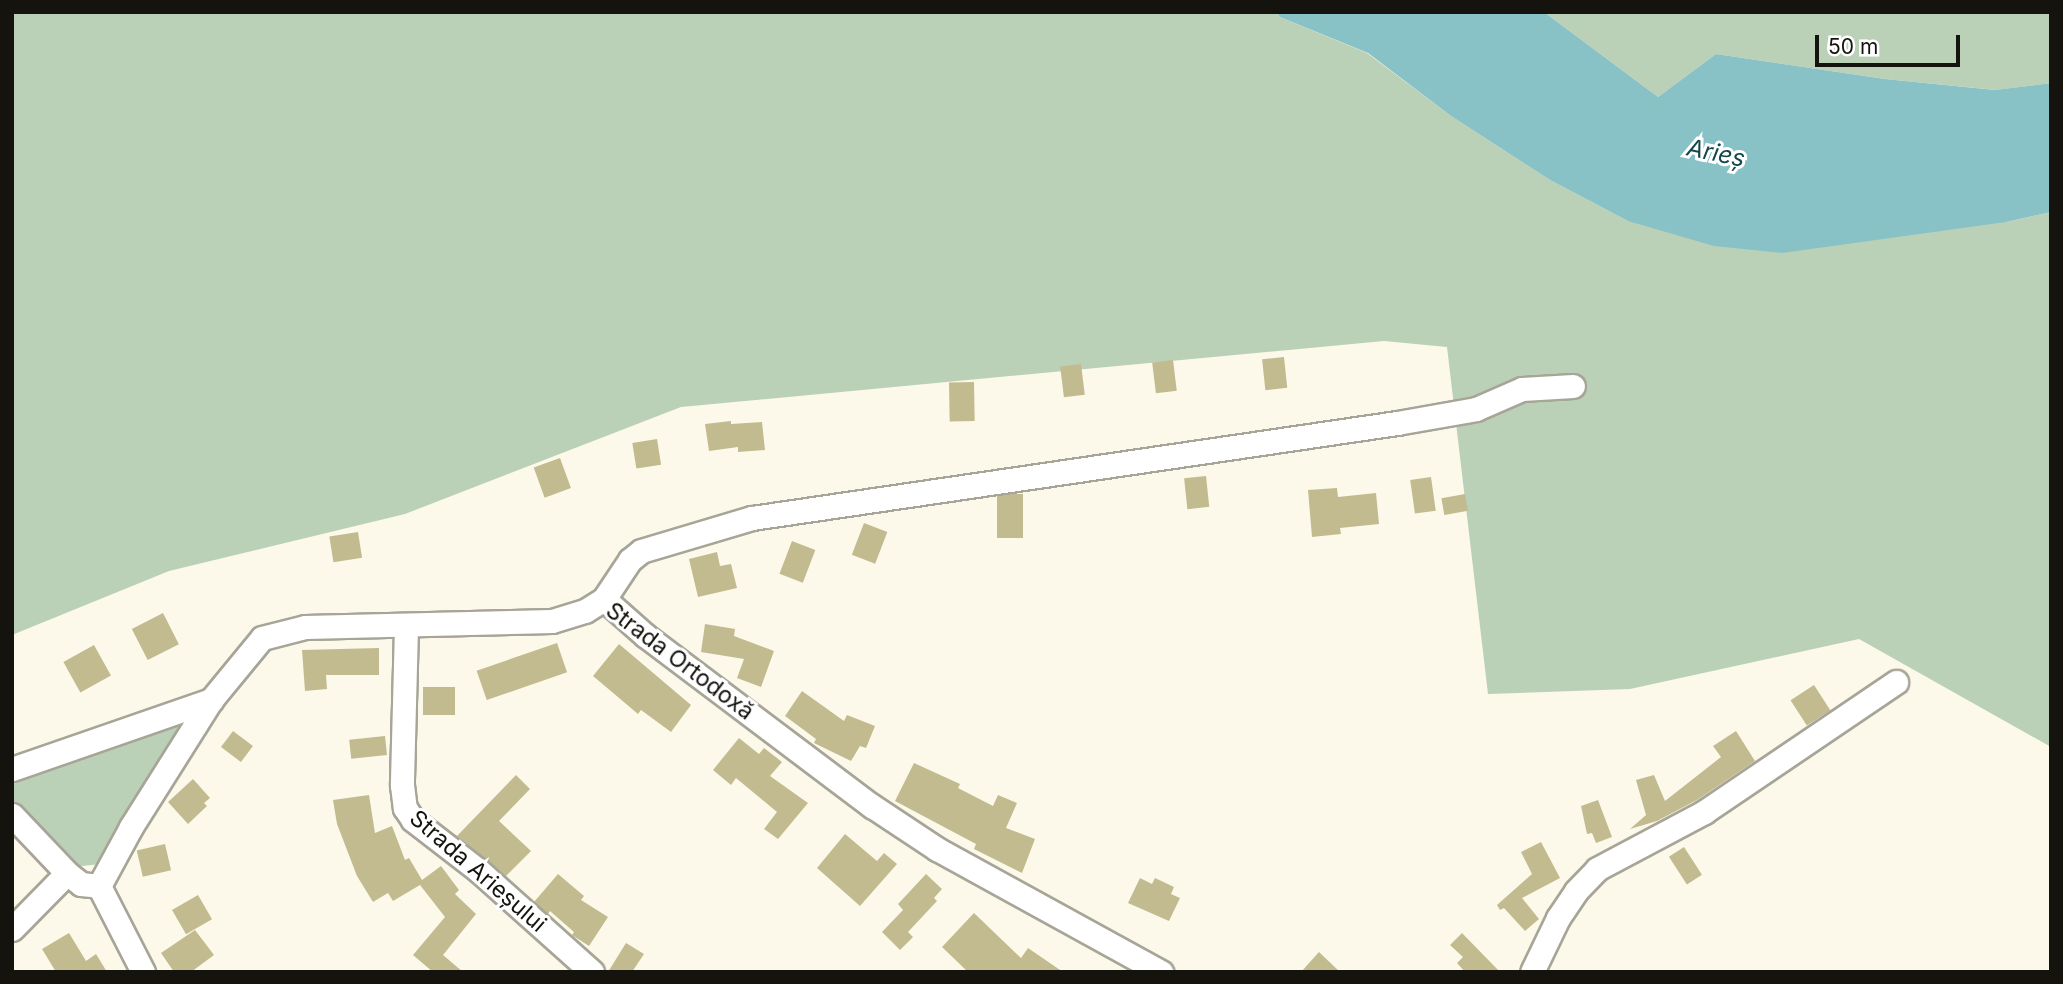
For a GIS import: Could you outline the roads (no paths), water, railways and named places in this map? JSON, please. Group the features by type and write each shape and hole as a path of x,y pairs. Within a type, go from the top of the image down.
{"street":[{"path":"604,599 629,560 641,551 752,518 1396,423 1476,409 1522,389 1573,386"},
{"name":"Strada Ortodoxă","path":"99,886 131,827 211,700 262,638 305,627 407,627 552,621 586,611 604,599 646,636 872,806 937,849 1161,972"},
{"name":"Strada Arieșului","path":"407,627 402,785 405,808 413,820 478,870 592,972"},
{"path":"1532,972 1558,918 1576,891 1597,869 1704,812 1896,682"},
{"path":"12,769 211,700"},
{"path":"12,816 67,873 82,884 99,886 143,972"},
{"path":"12,929 67,873"}],"water":[{"name":"Arieș","path":"1276,12 1544,12 1658,97 1716,54 1885,79 1995,90 2051,83 2051,212 2006,222 1782,253 1714,246 1628,221 1550,180 1451,116 1368,53 1280,17"}]}
